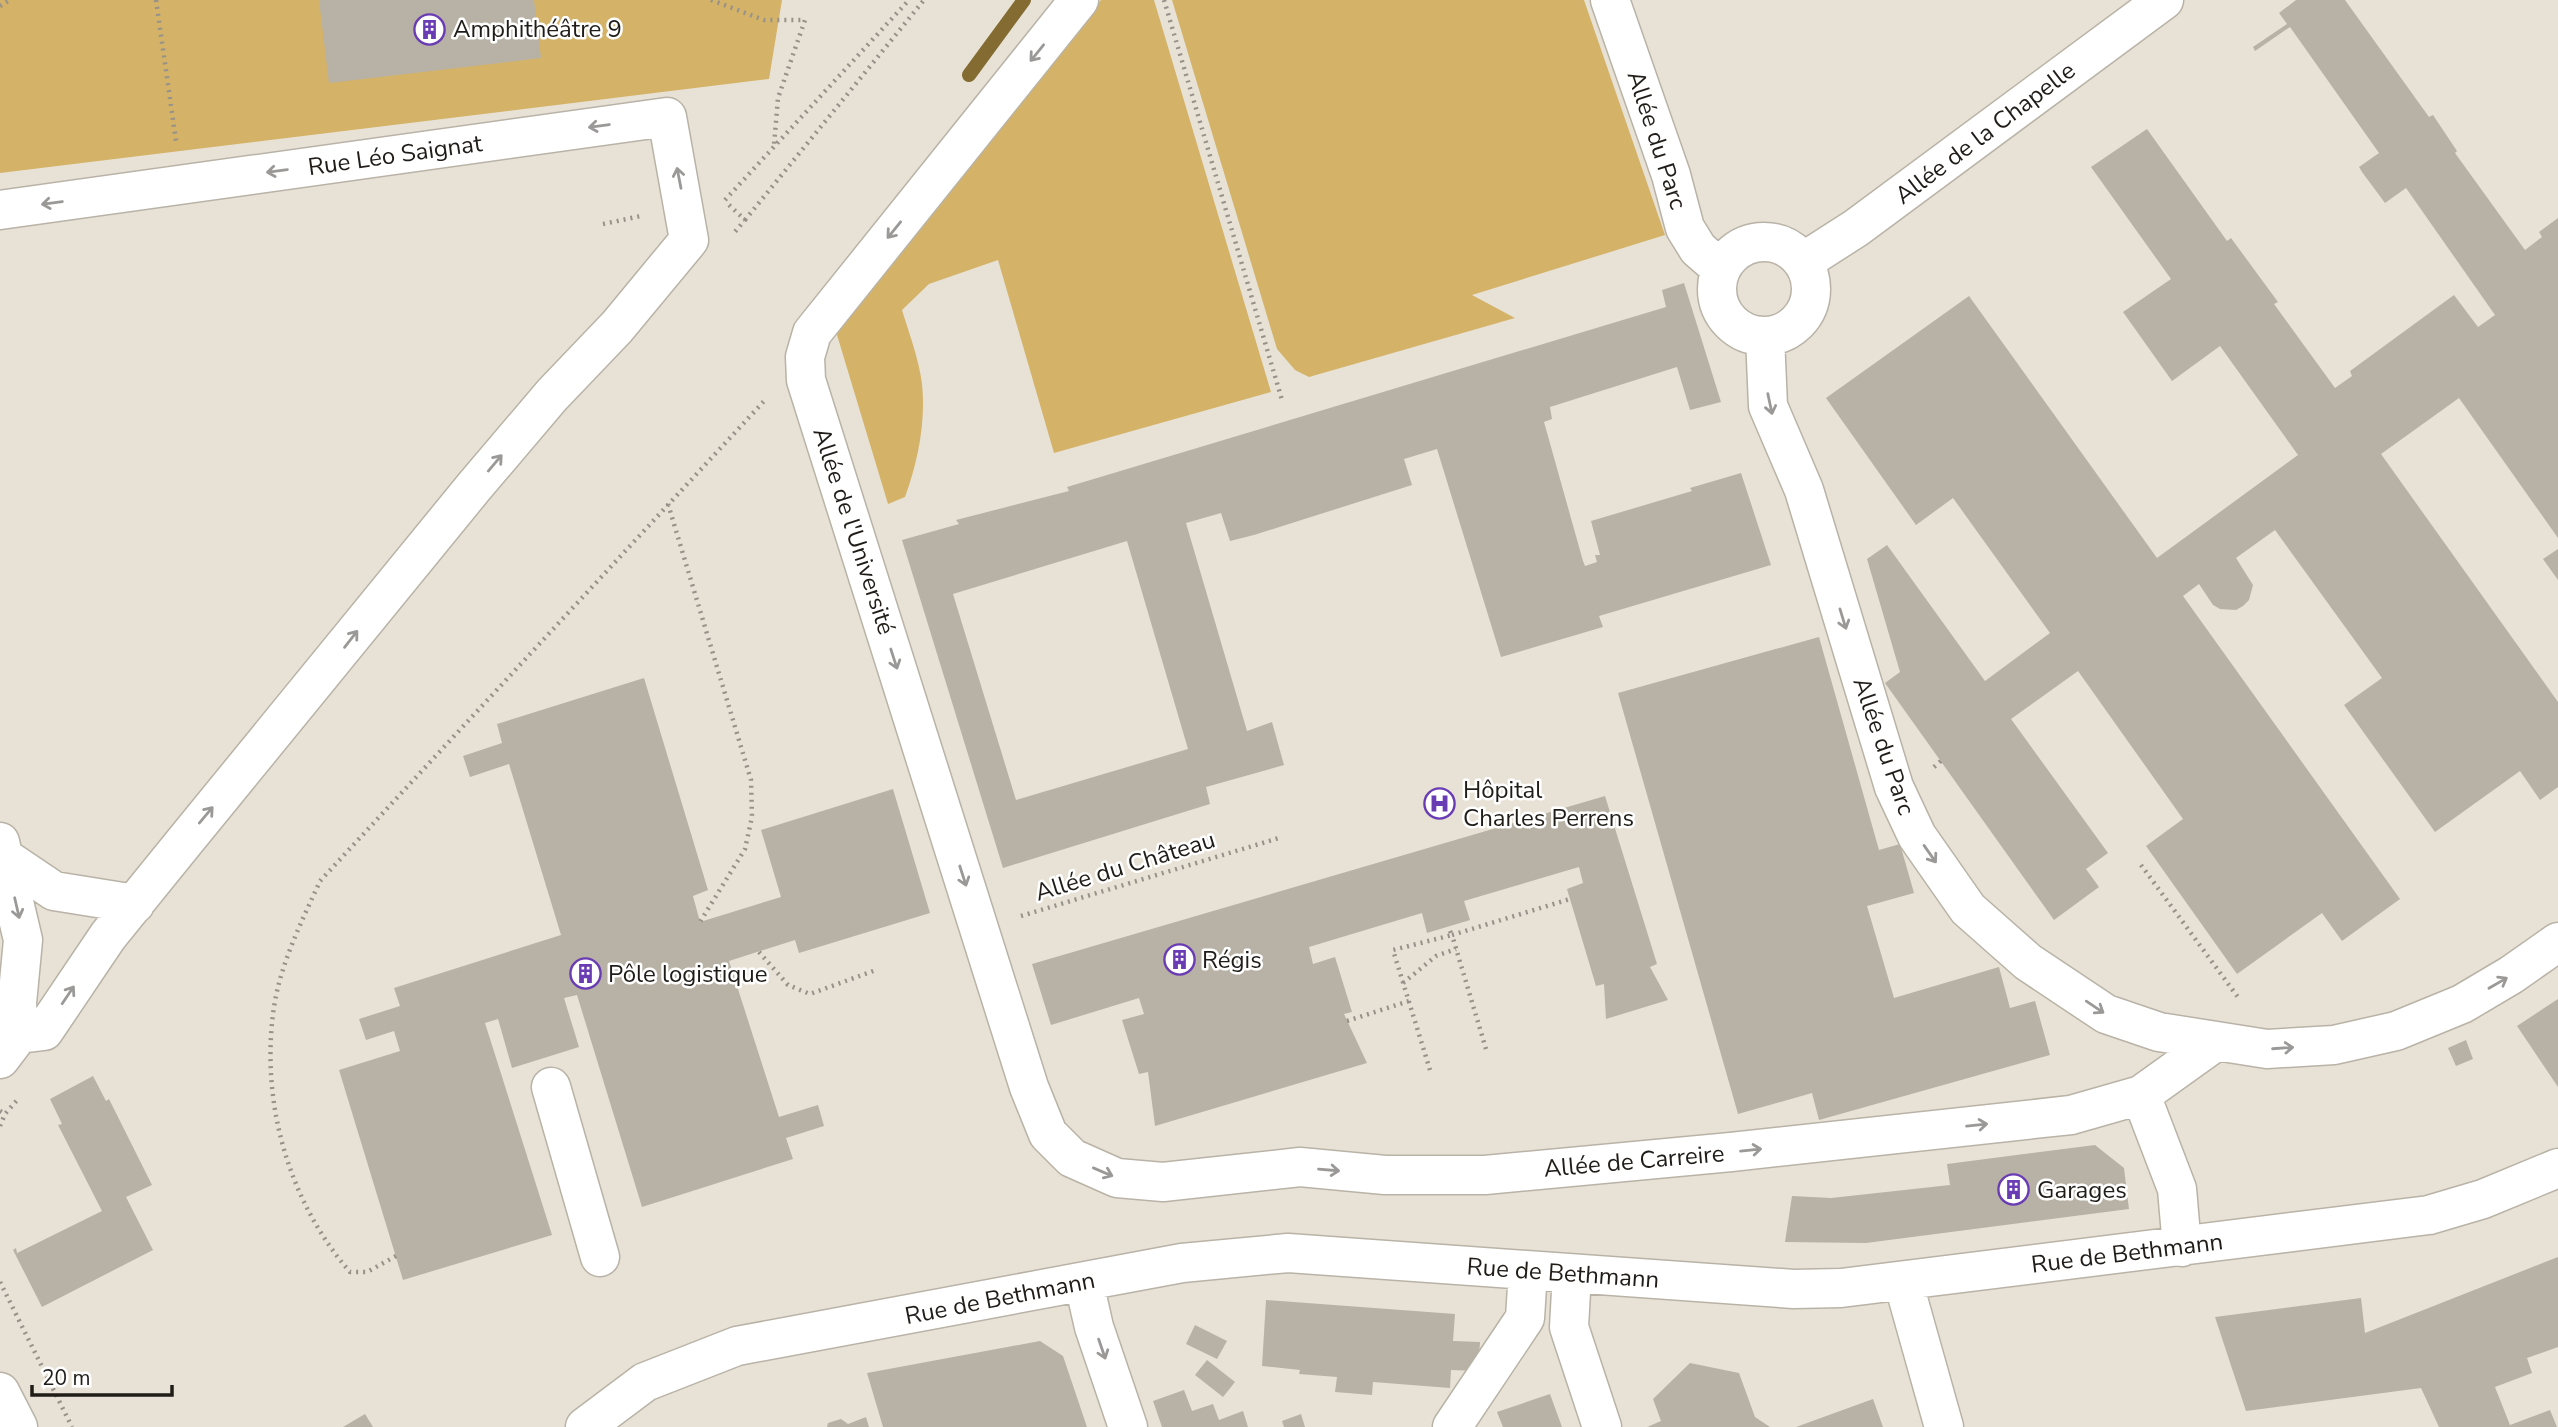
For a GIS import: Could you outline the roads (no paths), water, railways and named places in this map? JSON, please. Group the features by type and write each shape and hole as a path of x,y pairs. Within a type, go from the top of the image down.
{"street":[{"name":"Allée de l'Université","path":"1048,1135 1029,1087 806,380 805,358 812,333 1079,0"},
{"name":"Allée du Parc","path":"1610,0 1671,175 1685,228 1698,249 1721,269"},
{"name":"Allée de la Chapelle","path":"1803,262 1856,228 2164,0"},
{"name":"Rue Léo Saignat","path":"0,210 667,117 686,224 617,327 552,395 473,488 135,904"},
{"path":"1756,242 1783,245 1803,262 1810,275 1809,304 1792,327 1765,337 1735,327 1725,315 1718,300 1721,269 1729,256 1742,247 1756,242"},
{"name":"Allée du Parc","path":"1765,337 1768,406 1804,490 1894,787 1917,836 1968,909 2028,962 2106,1014 2159,1032 2267,1049 2334,1045 2396,1031 2462,1004 2511,975 2558,942"},
{"path":"1,849 54,891 135,904"},
{"path":"1,849 23,940 17,1003 9,1046"},
{"path":"9,1046 44,1031 108,936 135,904"},
{"name":"Allée de Carreire","path":"1048,1135 1072,1158 1117,1178 1163,1182 1300,1167 1385,1175 1485,1175 1731,1152 2071,1115 2141,1095 2215,1042"},
{"path":"551,1087 600,1257"},
{"path":"2141,1095 2177,1189 2182,1247"},
{"name":"Rue de Bethmann","path":"585,1427 645,1382 737,1346 1182,1263 1288,1253 1794,1289 1903,1281 2429,1215 2483,1199 2558,1168"},
{"path":"1452,1427 1525,1318 1528,1270"},
{"path":"1572,1274 1569,1327 1602,1427"},
{"path":"1903,1281 1944,1427"},
{"path":"1084,1283 1094,1327 1128,1427"},
{"path":"0,1392 18,1427"}],"waterway":[{"path":"969,75 1024,0"}],"place":[{"name":"Amphithéâtre 9","path":"430,29"},
{"name":"Hôpital Charles Perrens","path":"1440,804"},
{"name":"Régis","path":"1179,960"},
{"name":"Pôle logistique","path":"585,974"},
{"name":"Garages","path":"2014,1190"}]}
